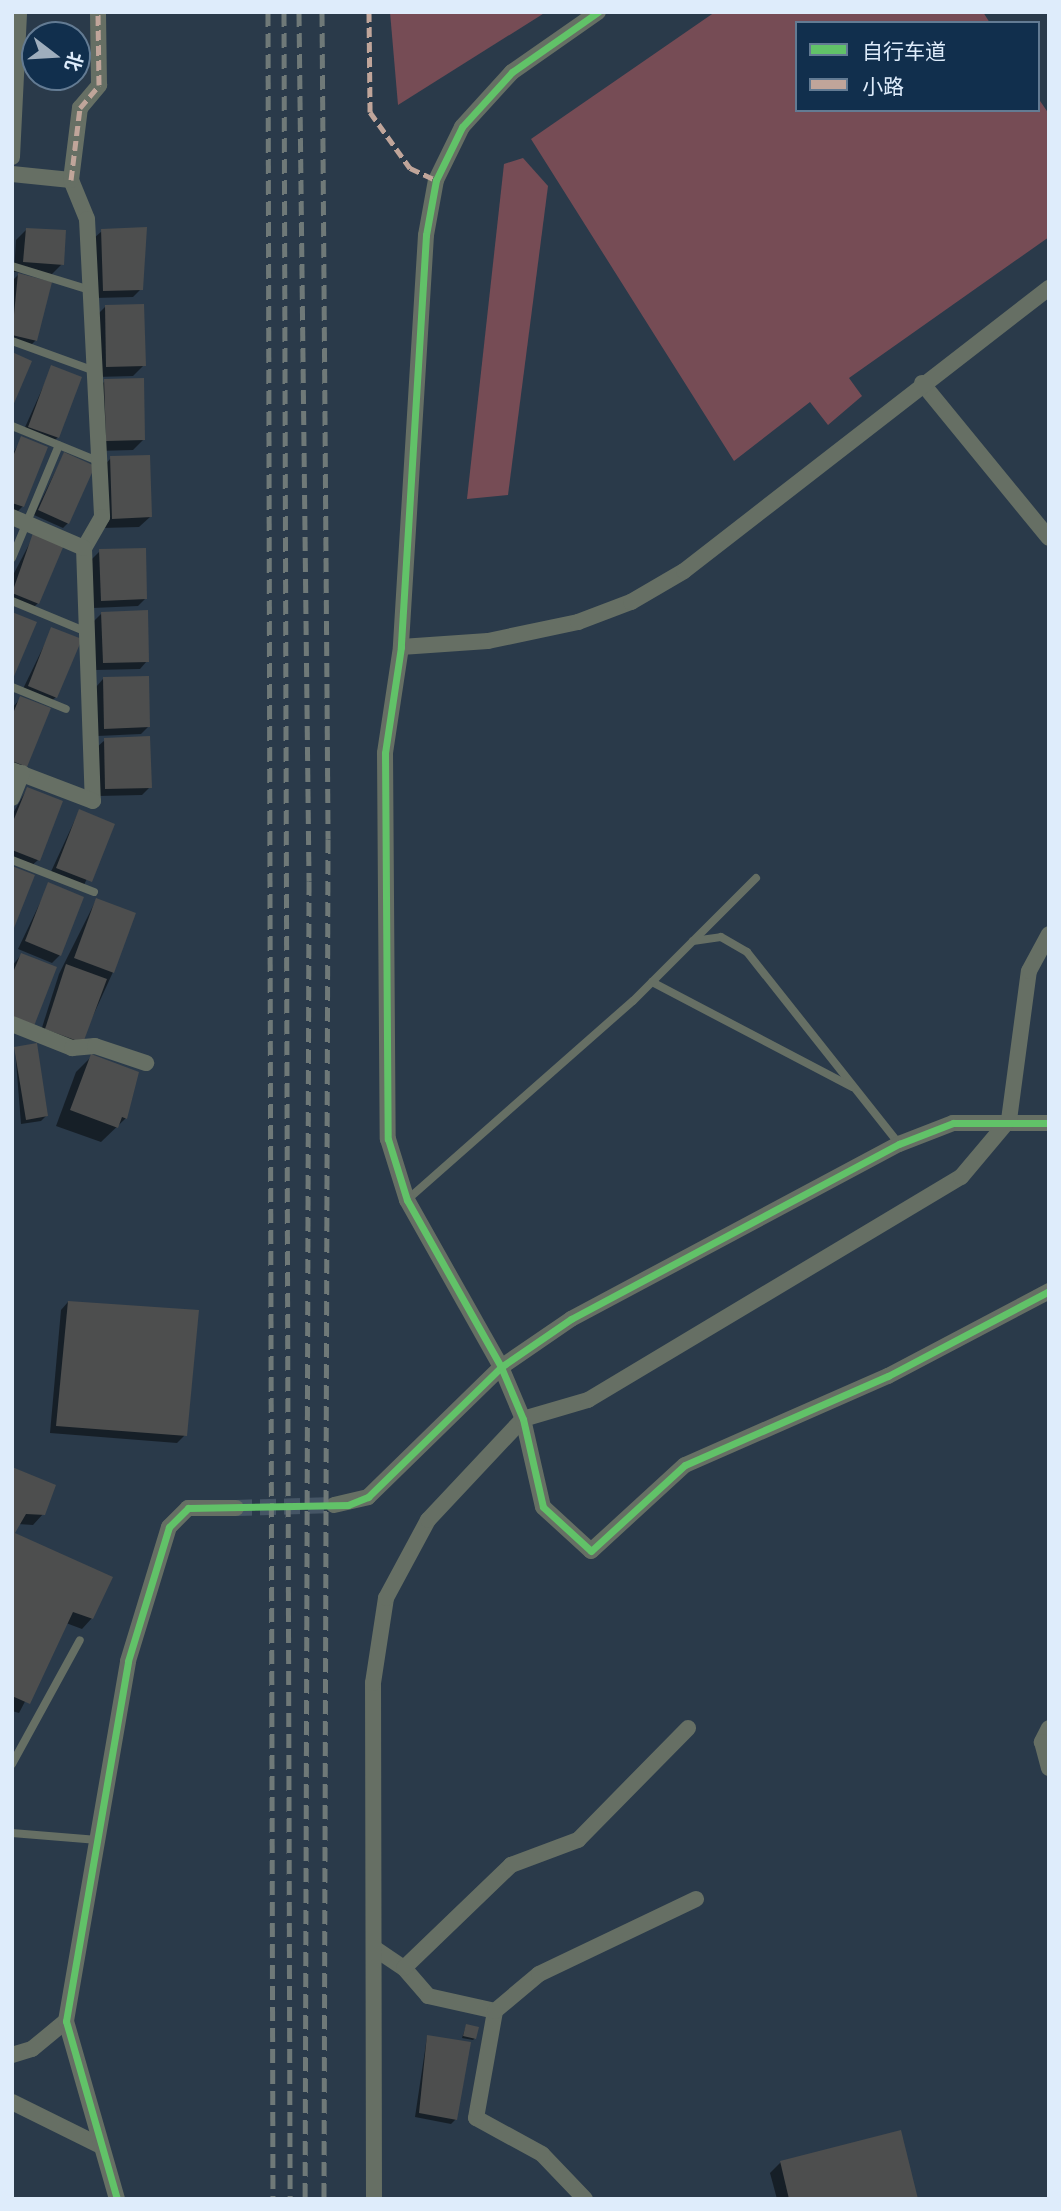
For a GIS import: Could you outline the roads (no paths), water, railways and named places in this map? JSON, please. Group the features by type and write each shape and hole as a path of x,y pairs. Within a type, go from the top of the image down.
{"street":[{"path":"12,157 19,12"},
{"path":"12,798 17,772 93,801 84,548 102,517 87,219 71,180 80,108 99,85 98,12"},
{"path":"597,12 512,72 461,127 436,180 426,235 401,647 385,754 388,1139 407,1200 500,1367 523,1419 542,1507 591,1551 685,1465 888,1376 1049,1291"},
{"path":"12,174 71,180"},
{"path":"401,647 488,640 578,622 631,602 684,571 922,383 1049,288"},
{"path":"922,383 1049,538"},
{"path":"19,520 84,548"},
{"path":"374,2199 373,1682 386,1598 428,1520 523,1419 589,1400 961,1177 1009,1119 1029,971 1049,934"},
{"path":"12,1024 72,1048 95,1046 146,1063"},
{"path":"334,1505 368,1497 500,1367 571,1319 899,1144 953,1123 1009,1119 1049,1123"},
{"path":"117,2199 99,2145 66,2021 128,1661 152,1567 169,1527 188,1508 236,1508"},
{"path":"404,1968 511,1865 578,1840 688,1728"},
{"path":"1049,1728 1042,1742 1049,1768"},
{"path":"585,2199 542,2154 476,2118 495,2011 539,1973 696,1899"},
{"path":"374,1948 404,1968 428,1996 495,2011"},
{"path":"12,2056 32,2049 66,2021"},
{"path":"12,2102 99,2145"}],"lane":[{"path":"12,266 90,290"},
{"path":"12,341 94,371"},
{"path":"12,426 100,462"},
{"path":"12,558 19,520 59,445"},
{"path":"12,601 87,632"},
{"path":"12,687 66,709"},
{"path":"12,860 94,892"},
{"path":"407,1200 652,982 756,878"},
{"path":"693,941 721,937 747,952 899,1144"},
{"path":"652,982 855,1088"},
{"path":"12,1764 80,1640"},
{"path":"12,1833 98,1840"}],"tunnel":[{"path":"236,1508 334,1505"}],"railway":[{"path":"268,12 273,2199"},
{"path":"284,12 290,2199"},
{"path":"299,12 309,881 305,2199"},
{"path":"322,12 328,839 324,2199"}]}
